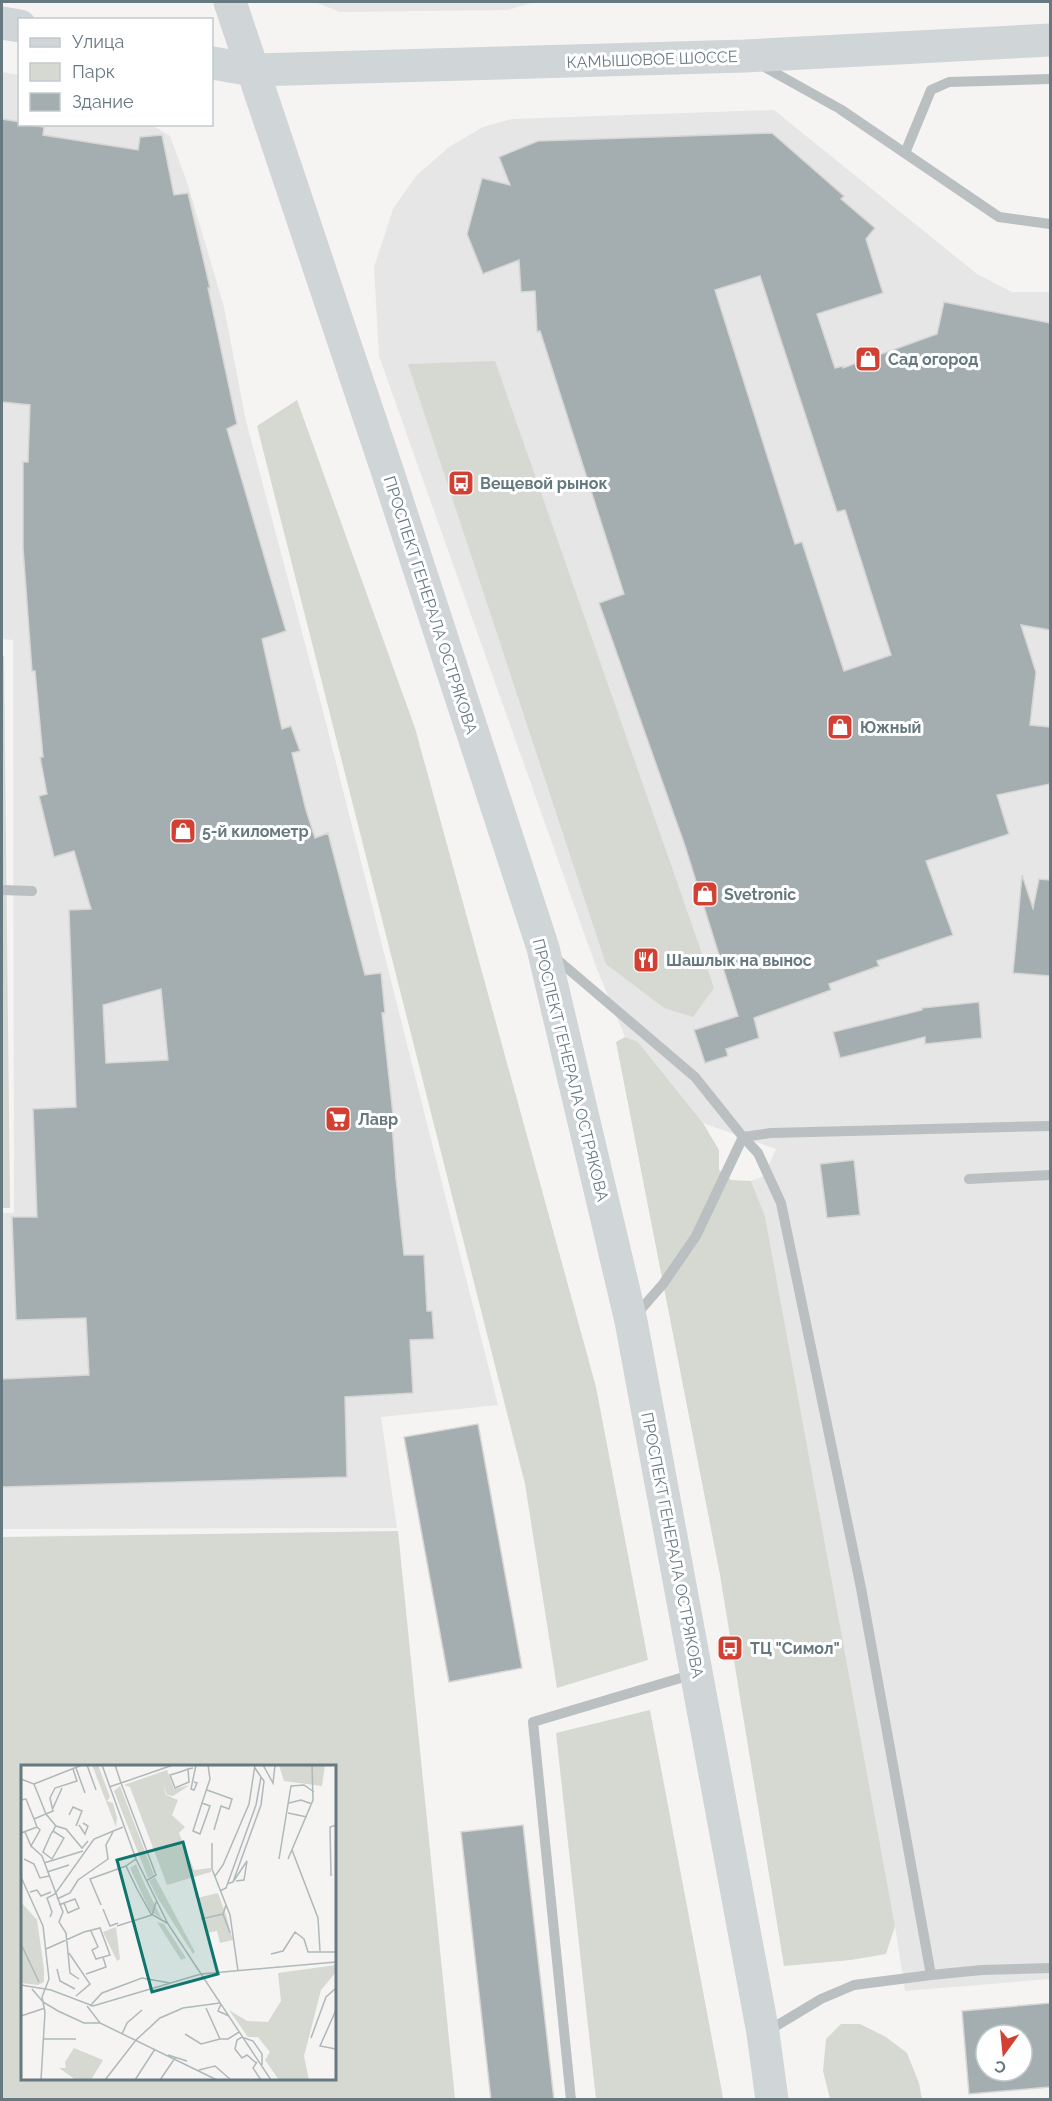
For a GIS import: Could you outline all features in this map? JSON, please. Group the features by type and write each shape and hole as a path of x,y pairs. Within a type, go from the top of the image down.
{"main road":[{"name":"ПРОСПЕКТ ГЕНЕРАЛА ОСТРЯКОВА","path":"231,2 543,948 631,1321 763,2033 772,2100"},
{"path":"2,23 18,27"},
{"name":"КАМЫШОВОЕ ШОССЕ","path":"213,63 253,70 745,56 1050,40"}],"lane":[{"path":"745,56 840,109 999,217 1050,224"},
{"path":"905,153 931,90 949,82 1050,79"},
{"path":"2,890 32,891"},
{"path":"543,948 695,1077 758,1153 781,1203 861,1588 931,1975"},
{"path":"743,1137 771,1133 1050,1126"},
{"path":"631,1321 663,1284 696,1236 743,1137"},
{"path":"969,1179 1050,1175"},
{"path":"571,2100 533,1722 697,1673"},
{"path":"763,2033 821,1999 854,1985 982,1970 1050,1968"}],"shaded area":[{"path":"315,2 534,2 508,10 340,12"},
{"name":"5-й километр","path":"2,72 18,75 18,126 154,126 170,136 187,182 224,307 246,421 324,715 498,1405 381,1417 397,1528 2,1529 2,1213 14,1213 13,640 2,639"},
{"path":"774,110 977,274 1012,292 1050,292 1050,1979 905,1991 765,1216 751,1181 764,1176 776,1149 703,1123 638,1042 625,1037 595,964 379,356 374,267 393,209 416,176 449,147 483,127 512,119"}],"green space":[{"path":"495,361 714,988 693,1017 664,1008 606,964 408,364"},
{"path":"297,400 415,728 596,1387 648,1660 557,1688 525,1484 257,426"},
{"path":"2,656 4,656 10,1208 2,1208"},
{"path":"625,1037 638,1042 703,1123 719,1150 719,1170 731,1180 751,1181 765,1216 895,1926 886,1954 851,1960 784,1966 720,1575 616,1042"},
{"path":"398,1531 455,2099 2,2099 2,1537"},
{"path":"650,1710 723,2099 596,2099 556,1733"},
{"path":"841,2024 860,2024 886,2037 907,2053 919,2083 922,2099 830,2099 823,2071 826,2039"}],"building":[{"name":"5-й километр","path":"2,119 18,122 18,126 44,127 43,135 138,150 140,137 162,135 174,195 188,193 210,288 208,288 237,424 227,429 286,631 262,639 282,729 291,726 300,751 292,753 315,838 328,833 365,975 381,973 385,1013 382,1013 394,1124 392,1124 396,1178 404,1255 424,1255 427,1311 432,1311 434,1339 410,1340 413,1393 345,1397 347,1477 2,1487 2,1379 89,1375 86,1318 16,1320 12,1217 37,1217 33,1109 76,1107 69,910 91,909 74,851 54,857 39,796 47,794 40,757 43,757 35,671 32,671 23,548 23,462 28,462 30,405 2,402","holes":["161,989 168,1060 106,1063 103,1005"]},
{"name":"Южный","path":"772,133 844,196 841,199 875,228 866,239 883,293 817,314 835,368 843,366 843,368 937,334 944,302 1050,323 1050,630 1021,625 1036,672 1030,725 1050,727 1050,784 997,795 1009,834 926,861 953,935 877,961 879,966 829,984 831,990 754,1018 759,1038 726,1049 728,1056 705,1063 694,1030 738,1016 685,846 599,603 624,594 540,331 537,332 535,291 521,292 519,260 483,274 467,234 482,178 510,185 499,157 538,141","holes":["760,276 837,512 845,510 891,655 844,671 802,542 795,544 715,290"]},
{"path":"1022,875 1033,908 1039,879 1050,880 1050,976 1013,973"},
{"path":"979,1002 982,1038 925,1044 925,1037 840,1058 833,1032 922,1010 922,1008"},
{"path":"854,1160 860,1215 827,1218 820,1164"},
{"path":"478,1424 522,1668 449,1682 404,1437"},
{"path":"523,1825 554,2100 491,2100 461,1832"},
{"path":"1050,2003 1050,2087 969,2094 962,2011"}],"place":[{"name":"Сад огород","path":"868,359"},
{"name":"Вещевой рынок","path":"461,483"},
{"name":"Южный","path":"840,727"},
{"name":"5-й километр","path":"183,831"},
{"name":"Svetronic","path":"705,894"},
{"name":"Шашлык на вынос","path":"646,960"},
{"name":"Лавр","path":"338,1119"},
{"name":"ТЦ \"Симол\"","path":"730,1648"}]}
